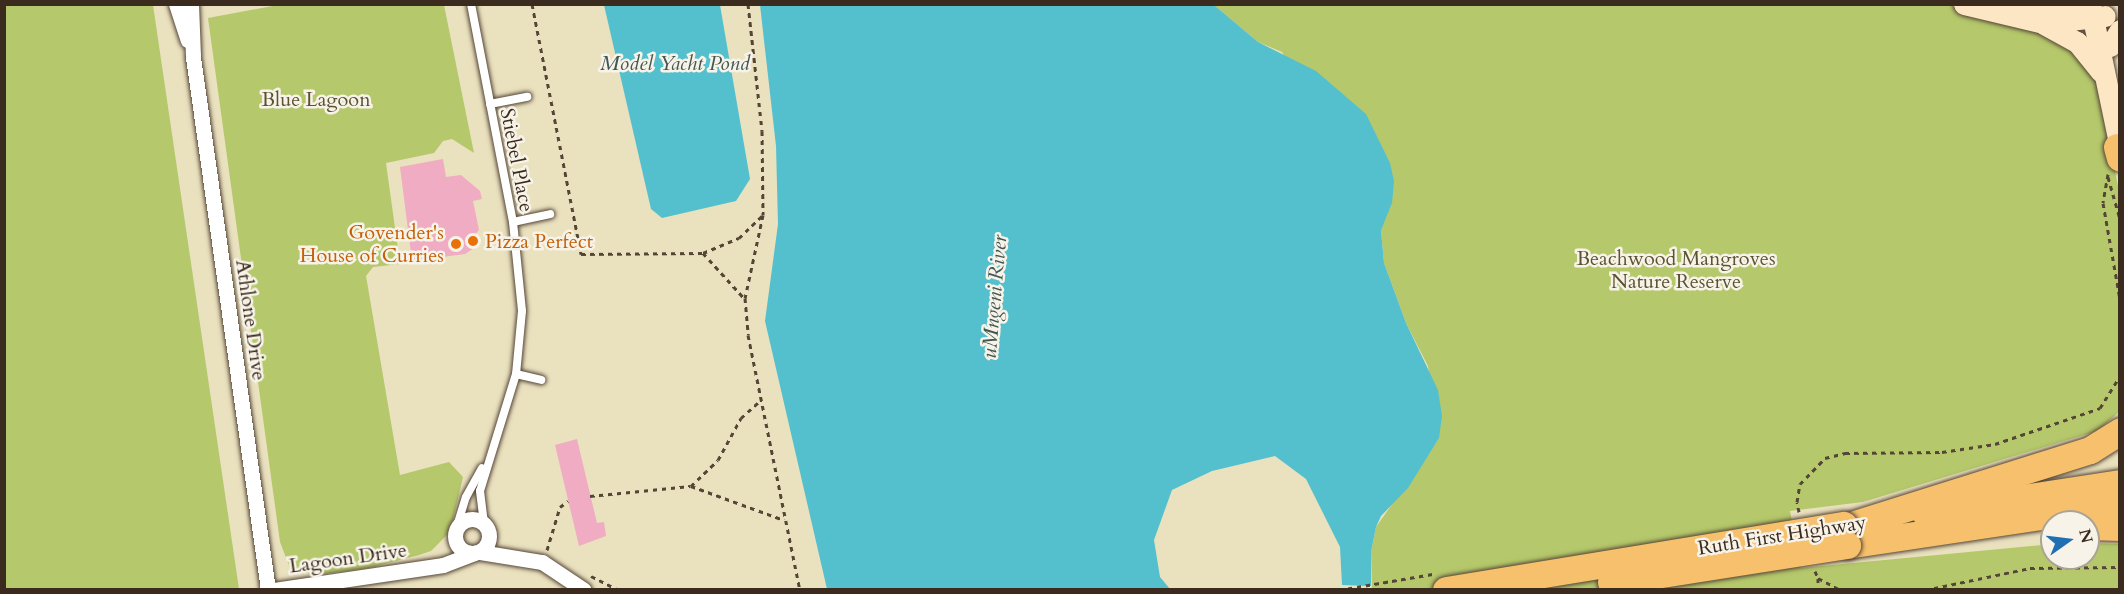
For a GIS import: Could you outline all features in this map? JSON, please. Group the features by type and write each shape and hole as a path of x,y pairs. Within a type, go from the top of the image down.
{"highway":[{"path":"1852,534 2090,450 2120,431"},
{"name":"Ruth First Highway","path":"1563,590 2120,483"},
{"name":"Ruth First Highway","path":"1446,590 1804,532 1852,534 2120,504"},
{"path":"2100,526 2120,526"},
{"path":"1852,534 2040,528"}],"main road":[{"path":"1964,4 2043,23 2077,42 2115,82"},
{"path":"2007,13 2073,4"},
{"path":"2043,23 2106,19"},
{"path":"2106,19 2115,82 2119,151"},
{"path":"2106,19 2115,82"}],"street":[{"name":"Athlone Drive","path":"176,4 193,57"},
{"name":"Athlone Drive","path":"191,4 193,57 268,590"},
{"path":"473,519 484,524 489,539 477,553 460,549 456,533 473,519"},
{"name":"Lagoon Drive","path":"427,567 456,533"},
{"name":"Lagoon Drive","path":"274,590 427,567 477,553 542,562 584,590"}],"lane":[{"name":"Stiebel Place","path":"471,4 513,222 522,310 516,374 486,462 479,498 484,524"},
{"path":"490,104 527,97"},
{"path":"513,222 550,214"},
{"path":"516,374 541,380"},
{"name":"Stiebel Place","path":"456,533 466,497 486,462"}],"path":[{"path":"532,4 581,254 703,252 739,238 763,215"},
{"path":"748,4 762,131 763,215 745,298 761,400 800,590"},
{"path":"2120,219 2108,175 2103,203 2120,299"},
{"path":"703,252 745,298"},
{"path":"1804,532 1798,492 1812,468 1826,458 1845,453 1942,452 1995,444 2100,408 2120,376"},
{"path":"691,486 718,460 741,418 761,400"},
{"path":"590,496 691,486 784,520"},
{"path":"542,562 560,507 568,501"},
{"path":"1813,565 1818,578 1818,590"},
{"path":"1925,590 2031,568 2120,567"},
{"path":"1818,578 1841,590"},
{"path":"602,581 605,590"}],"green space":[{"path":"4,5 153,5 239,589 5,589"},
{"name":"Blue Lagoon","path":"278,5 444,5 474,153 452,139 443,141 434,153 386,163 400,264 373,267 366,276 400,475 449,462 463,477 450,532 431,551 419,555 369,568 314,575 290,568 280,542 208,18"},
{"name":"Beachwood Mangroves Nature Reserve","path":"1214,5 1950,5 1977,17 2026,22 2069,44 2096,74 2119,191 2119,412 2097,431 1863,502 1790,511 1801,568 2040,545 2040,570 2100,570 2100,543 2119,544 2119,589 1372,589 1371,552 1376,527 1439,438 1428,366 1406,323 1384,263 1381,230 1282,52 1258,42"}],"water":[{"name":"Model Yacht Pond","path":"604,5 720,5 750,179 736,201 662,218 651,209"},
{"name":"uMngeni River","path":"760,5 1214,5 1258,42 1316,71 1366,114 1390,163 1394,181 1392,203 1381,230 1384,263 1406,323 1438,390 1442,416 1439,438 1408,488 1381,516 1376,527 1371,552 1371,586 1342,585 1340,547 1306,479 1275,456 1212,471 1172,490 1154,540 1160,577 1170,589 827,589 765,321 778,224 776,146"}],"building":[{"path":"443,159 446,177 461,175 480,191 482,199 473,201 479,230 472,238 480,244 465,254 412,261 400,167"},
{"path":"577,439 597,523 604,522 606,536 579,546 555,445"}],"place":[{"name":"Pizza Perfect","path":"473,241"},
{"name":"Govender's House of Curries","path":"456,244"}]}
